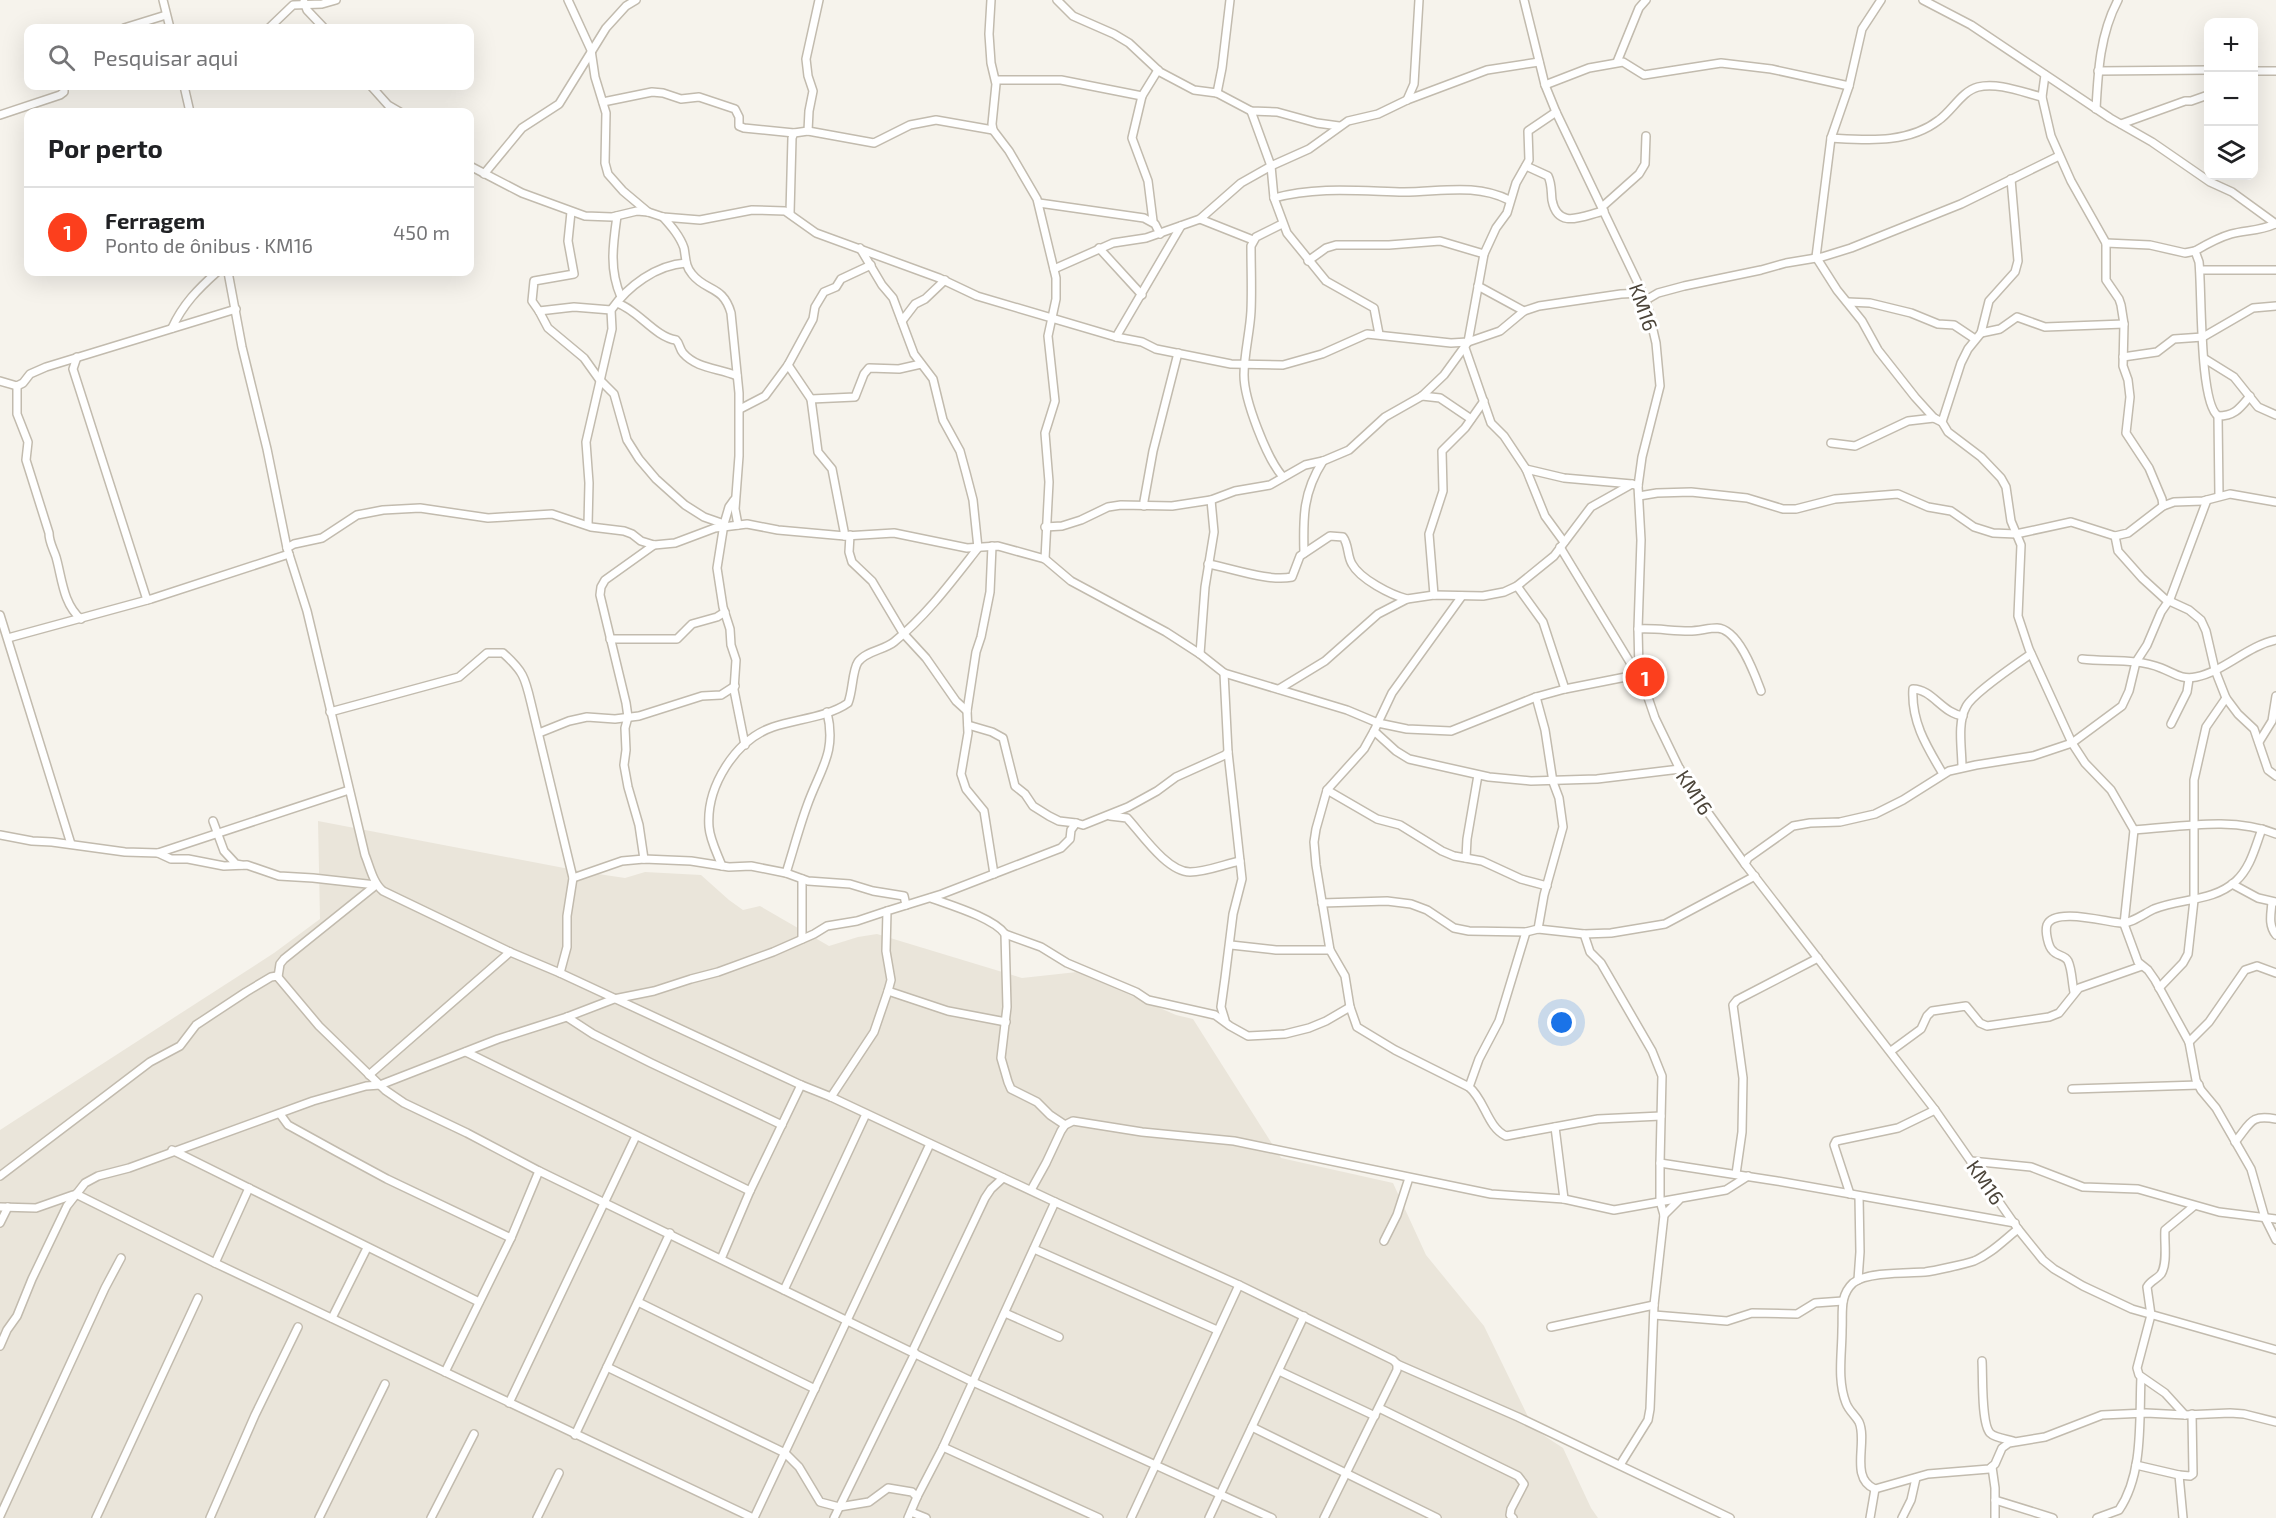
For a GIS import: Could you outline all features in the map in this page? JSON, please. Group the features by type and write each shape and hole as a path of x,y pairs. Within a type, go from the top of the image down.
{"street":[{"path":"163,0 169,24"},
{"path":"273,24 288,8 304,2 322,4 336,0"},
{"path":"568,0 591,50 595,77 607,118 605,163 608,174 623,191 648,212"},
{"path":"484,174 522,128 559,104 591,50 616,16 636,0"},
{"path":"808,131 808,111 813,91 806,59 819,0"},
{"path":"991,0 989,34 991,63 996,80 993,130 1009,151 1039,203 1057,287 1048,336 1055,401 1045,433 1049,482 1045,559"},
{"path":"1056,0 1073,16 1114,33 1129,43 1167,77 1194,90 1217,93 1251,111 1277,112 1317,123 1339,126"},
{"path":"1217,93 1230,0"},
{"path":"1407,100 1414,84 1419,0"},
{"name":"KM16","path":"1524,0 1545,85 1644,296 1656,343 1660,386 1635,485 1639,496 1641,540 1638,629 1640,672 1655,718 1680,769 1700,803 1745,864 1891,1051 2016,1226 2043,1260 2054,1269 2132,1309 2276,1350"},
{"path":"1617,62 1639,8 1646,0"},
{"path":"1881,0 1862,29 1849,86 1831,138 1816,257 1837,290 1862,321 1878,350 1934,418 1942,422 1948,432 1981,457 2001,478 2006,488 2011,521 2022,553 2018,616 2031,654 2072,743 2085,763 2110,790 2134,830 2124,924 2133,952 2142,966 2148,970 2189,1042 2199,1086 2216,1108 2254,1179 2265,1218 2276,1240"},
{"path":"1923,0 1971,25 2210,182 2232,192 2275,224 2264,229 2214,240 2195,251 2185,253 2150,245 2106,243"},
{"path":"2096,109 2102,40 2118,0"},
{"path":"304,2 321,24"},
{"path":"137,24 166,15"},
{"path":"1054,268 1123,240 1146,238 1200,219 1232,190 1271,166 1309,149 1339,126 1360,117 1378,114 1407,100 1488,70 1539,62"},
{"path":"1545,85 1588,68 1617,62 1627,63 1644,75 1663,74 1703,65 1742,65 1849,86"},
{"path":"1158,70 1142,96 1132,138 1148,181 1153,221 1160,234"},
{"path":"2098,71 2204,70"},
{"path":"2258,71 2276,71"},
{"path":"2045,75 2043,109 2059,156 2106,243 2106,280 2119,299 2124,324 2123,366 2130,397 2126,433 2145,461 2165,503"},
{"path":"996,80 1061,80 1142,96"},
{"path":"1831,138 1872,141 1890,139 1925,129 1940,120 1972,89 1978,87 1990,86 2042,97"},
{"path":"0,115 60,95 64,90"},
{"path":"185,90 189,108"},
{"path":"375,90 393,108"},
{"path":"603,102 652,92 681,99 699,97 735,109 740,126 744,129 794,133 808,131 874,143 910,125 936,120 993,130"},
{"path":"2121,124 2204,96"},
{"path":"1251,111 1271,166 1274,198 1282,224 1308,261 1331,285 1374,308 1379,334"},
{"path":"1045,527 1071,523 1108,507 1172,506 1211,500 1235,491 1263,487 1305,465 1323,461 1349,450 1385,417 1422,396 1444,375 1466,345 1484,254 1496,228 1507,213 1509,200 1526,166 1529,153 1528,131 1556,112"},
{"path":"790,213 794,133"},
{"path":"1526,166 1548,176 1557,214 1562,218 1575,219 1603,209 1639,174 1645,164 1646,136"},
{"path":"474,168 522,193 585,216 617,216 637,211 663,217 700,220 762,209 790,213 816,233 945,280 977,296 1116,337 1137,340 1156,349 1217,362 1270,365 1293,362 1322,354 1363,335 1379,334 1466,345 1500,331 1524,311 1552,304 1644,296 1822,257 1940,213 2059,156"},
{"path":"1942,422 1961,363 1981,333 1989,301 2015,272 2018,261 2011,179"},
{"path":"1274,198 1296,192 1359,190 1406,192 1459,188 1509,200"},
{"path":"1039,203 1134,216 1153,221"},
{"path":"571,212 567,241 574,274 534,281 531,297 548,328 584,358 599,380 614,394 627,440 639,459 656,479 686,506 724,525"},
{"path":"617,216 611,261 619,300 647,323 669,338 676,340 680,350 690,359 707,368 738,376"},
{"path":"663,217 680,240 684,248 686,263 695,278 720,293 729,306 740,409 735,498 738,525"},
{"path":"1200,219 1253,240"},
{"path":"1282,224 1253,240 1251,246 1251,312 1245,383 1252,412 1271,460 1283,477"},
{"path":"1116,337 1181,226"},
{"path":"1308,261 1326,248 1336,245 1389,246 1440,241 1484,254"},
{"path":"722,866 710,834 710,810 724,766 746,745 775,727 812,717 849,703 856,668 860,660 890,645 903,633 939,597 978,548 973,500 963,459 943,420 933,380 914,354 893,298 882,285 860,248"},
{"path":"1099,249 1142,295"},
{"path":"2195,251 2200,270 2207,397 2213,413 2218,416 2232,415 2250,396"},
{"path":"588,525 589,483 586,442 612,328 611,310 637,282 667,266 686,263"},
{"path":"740,409 765,396 788,365 824,292 836,287 841,279 871,265"},
{"path":"2200,270 2276,270"},
{"path":"172,328 180,310 213,276"},
{"path":"229,276 242,347 267,449 288,551 307,611 365,855 376,885 383,891 510,952 1239,1285 1391,1358 1397,1364 1518,1417 1730,1518"},
{"path":"902,321 915,304 945,280"},
{"path":"1478,286 1524,311"},
{"path":"1848,302 1870,303 1911,313 1938,324 1954,325 1975,339"},
{"path":"539,311 574,306 611,310"},
{"path":"2123,357 2157,352 2174,339 2203,337 2253,308 2276,306"},
{"path":"0,381 21,385 33,372 236,309"},
{"path":"1981,333 2000,329 2017,317 2045,327 2124,324"},
{"path":"1466,345 1491,423 1526,469 1545,516 1631,664 1640,672"},
{"path":"1144,506 1153,451 1178,353"},
{"path":"77,357 73,369 147,600"},
{"path":"2205,359 2234,377 2258,407 2276,415"},
{"path":"63,362 73,369"},
{"path":"812,399 855,397 864,374 869,368 898,369 921,364"},
{"path":"788,365 812,399 818,452 832,469 852,562 872,581 903,633 926,658 956,701 967,711"},
{"path":"17,386 17,414 28,442 26,460 55,554 66,599 72,611 81,619"},
{"path":"1422,396 1440,398 1471,419"},
{"path":"1434,595 1429,534 1443,491 1442,451 1484,401"},
{"path":"2218,416 2219,496"},
{"path":"1831,443 1855,446 1908,421 1934,418"},
{"path":"1304,553 1303,522 1306,495 1323,461"},
{"path":"1526,469 1564,478 1635,485"},
{"path":"1279,689 1325,661 1378,614 1407,599 1434,595 1493,594 1517,586 1554,556 1591,507 1635,485"},
{"path":"1639,496 1657,493 1702,493 1747,498 1783,509 1796,509 1835,499 1898,494 1928,507 1951,512 1961,520 1983,530 2016,534 2065,522 2084,525 2115,536 2128,533 2165,503 2240,495 2276,502"},
{"path":"735,498 729,507 724,525 717,568 724,612 730,629 730,645 736,660 735,686 746,745"},
{"path":"1200,654 1208,564 1214,532 1211,500"},
{"path":"1745,864 1748,858 1793,826 1840,822 1875,814 1917,792 1943,774 1962,767 2033,756 2072,743 2122,706 2129,691 2136,662 2168,601 2207,500"},
{"path":"8,638 147,600 288,551 294,544 322,538 357,515 400,508 429,508 488,518 552,514 588,525 624,531 641,541 654,545 675,543 724,525 754,524 778,530 848,536 894,534 954,547 1007,548 1045,559 1071,581 1166,632 1224,673 1347,710 1378,723 1407,729 1451,731 1536,697 1640,672"},
{"path":"2115,536 2118,551 2125,561 2168,601 2189,610 2201,620 2206,631 2215,670 2226,698 2238,714 2254,729 2268,770 2276,776"},
{"path":"1208,564 1285,578 1292,577 1300,556 1316,548 1330,537 1343,537 1346,541 1350,562 1355,569 1385,591 1407,599"},
{"path":"644,860 639,825 624,765 625,728 628,717 620,672 601,603 601,587 611,575 654,545"},
{"path":"992,546 988,604 976,652 967,711 968,733 961,774 966,789 984,811 994,874"},
{"path":"1517,586 1543,622 1565,689"},
{"path":"1462,596 1392,693 1374,731 1357,757 1327,790 1314,842 1330,950 1345,976 1350,1007 1357,1027 1469,1087 1478,1095 1503,1135 1509,1136 1612,1118 1661,1116"},
{"path":"610,639 677,639 692,624 717,617 724,612"},
{"path":"0,615 71,844"},
{"path":"1638,629 1696,631 1717,628 1726,631 1749,661 1761,691"},
{"path":"2082,659 2136,662 2160,667 2180,678 2189,679 2215,670 2261,644 2276,640"},
{"path":"330,711 459,676 487,653 501,652 524,675 573,878 568,907 567,947 560,973"},
{"path":"1962,767 1963,716 1968,703 2031,654"},
{"path":"1224,673 1228,752 1242,879 1233,914 1231,945 1221,1007 1226,1023"},
{"path":"2171,724 2187,692 2189,679"},
{"path":"539,733 569,721 587,717 615,719 628,717 675,706 702,696 721,695 735,686"},
{"path":"1943,774 1918,728 1914,715 1913,689 1924,691 1947,710 1955,715 1963,716"},
{"path":"2259,742 2272,721 2276,696"},
{"path":"1536,697 1545,730 1563,827 1538,929"},
{"path":"2159,988 2186,958 2194,900 2194,780 2202,738 2210,719 2226,698"},
{"path":"786,873 807,805 831,746 827,711"},
{"path":"968,725 1003,738 1015,786 1025,794 1033,806 1057,821 1083,825 1128,807 1157,791 1176,777 1220,759 1228,752"},
{"path":"1374,731 1396,751 1409,759 1504,779 1553,782 1680,769"},
{"path":"1466,858 1478,775"},
{"path":"0,835 125,852 158,853 349,790"},
{"path":"1327,790 1377,819 1400,825 1431,846 1466,858 1490,863 1508,874 1547,886"},
{"path":"1105,815 1127,818 1155,851 1188,872 1240,861"},
{"path":"213,821 224,851 236,864 279,876 376,885"},
{"path":"0,1346 76,1194 91,1179 123,1170 172,1150 323,1098 366,1086 380,1085 614,999 654,992 718,972 773,952 827,926 857,921 931,898 1060,848 1071,839 1071,830 1076,823"},
{"path":"2134,830 2236,824 2276,834"},
{"path":"2074,992 2068,962 2066,958 2053,951 2046,930 2047,923 2052,919 2066,917 2101,919 2124,924 2165,905 2194,900 2218,892 2232,884 2248,867 2262,829"},
{"path":"158,853 171,859 188,859 224,866 241,865"},
{"path":"573,878 622,861 691,861 722,866 751,866 816,882 850,884 873,891 902,895 906,905"},
{"path":"1322,903 1387,901 1404,903 1427,910 1454,928 1469,931 1526,932 1538,929 1584,934 1631,931 1665,924 1755,876"},
{"path":"802,879 802,939"},
{"path":"2232,884 2252,896 2274,902 2270,922 2276,935"},
{"path":"376,885 284,959 280,964 278,977 319,1026 380,1085 404,1103 847,1322 1272,1518"},
{"path":"931,898 977,916 1001,929 1005,934 1041,947 1067,963 1136,992 1148,1000 1211,1013 1248,1036 1285,1034 1326,1021 1350,1007"},
{"path":"831,1097 874,1032 888,991 891,980 886,951 887,911"},
{"path":"1469,1087 1479,1059 1499,1022 1526,932"},
{"path":"1005,934 1006,1022 1001,1058 1009,1086 1037,1102 1065,1125"},
{"path":"1584,934 1590,952 1604,969 1660,1069 1663,1083 1660,1201 1664,1215 1654,1305 1649,1415 1620,1465"},
{"path":"1231,945 1276,950 1330,950"},
{"path":"369,1075 510,952"},
{"path":"1736,1174 1742,1131 1743,1078 1733,1005 1737,1000 1818,958"},
{"path":"1891,1051 1921,1029 1932,1011 1966,1006 1982,1025 2006,1025 2055,1015 2074,992 2087,984 2142,966"},
{"path":"2189,1042 2209,1022 2245,970 2257,966 2276,973"},
{"path":"0,1176 150,1062 180,1046 196,1025 271,977 278,977"},
{"path":"888,991 948,1011 1006,1022"},
{"path":"567,1017 593,1034 782,1125"},
{"path":"466,1052 750,1191"},
{"path":"720,1259 801,1085"},
{"path":"2072,1089 2199,1086"},
{"path":"1850,1194 1834,1144 1836,1140 1898,1128 1935,1110"},
{"path":"280,1113 288,1125 337,1152 387,1179 511,1238"},
{"path":"784,1290 866,1114"},
{"path":"2235,1142 2256,1118 2262,1116 2276,1119"},
{"path":"1031,1190 1065,1125 1078,1121 1114,1129 1234,1141 1491,1194 1564,1199 1614,1210 1730,1189 1748,1176"},
{"path":"1554,1127 1564,1199"},
{"path":"509,1403 636,1136"},
{"path":"0,1207 36,1208 76,1194 215,1263 754,1518 930,1144"},
{"path":"172,1150 479,1302"},
{"path":"1971,1161 2031,1167 2083,1187 2138,1189 2194,1206 2238,1216 2276,1219"},
{"path":"1660,1163 1850,1194 2016,1226"},
{"path":"445,1372 511,1238 539,1171"},
{"path":"834,1518 985,1198 1003,1178"},
{"path":"1384,1241 1397,1215 1409,1178"},
{"path":"215,1263 249,1188"},
{"path":"1858,1280 1859,1196"},
{"path":"1664,1215 1679,1200"},
{"path":"926,1518 909,1515 943,1448 1055,1202"},
{"path":"2136,1466 2179,1475 2193,1474 2188,1414 2165,1392 2142,1377 2137,1368 2151,1315 2147,1287 2163,1270 2165,1230 2194,1206"},
{"path":"0,1223 8,1207"},
{"path":"1992,1467 1928,1474 1875,1489 1868,1485 1863,1477 1861,1429 1845,1400 1840,1355 1843,1301 1847,1290 1858,1280 1906,1271 1925,1272 1971,1262 1984,1256 2016,1226"},
{"path":"575,1435 670,1233"},
{"path":"332,1318 367,1248"},
{"path":"1034,1249 1217,1331"},
{"path":"0,1516 121,1258"},
{"path":"1131,1518 1239,1285"},
{"path":"96,1518 198,1298"},
{"path":"1654,1315 1727,1321 1752,1313 1797,1314 1815,1303 1843,1301"},
{"path":"638,1302 815,1389"},
{"path":"1551,1327 1654,1305"},
{"path":"1005,1312 1059,1337"},
{"path":"1209,1518 1304,1316"},
{"path":"210,1518 250,1425 298,1328"},
{"path":"1982,1361 1985,1417 1990,1432 2015,1442"},
{"path":"1324,1518 1379,1408 1397,1370 1397,1364"},
{"path":"607,1367 785,1454 799,1467 820,1502 839,1507 873,1500 888,1488 912,1492 917,1497"},
{"path":"1279,1371 1375,1416"},
{"path":"2097,1518 2119,1510 2131,1483 2136,1466 2142,1377"},
{"path":"319,1518 385,1383"},
{"path":"1379,1408 1518,1476 1524,1484 1511,1509 1510,1515 1513,1518"},
{"path":"1995,1518 1992,1467 2002,1448 2015,1442 2045,1437 2102,1415 2244,1414 2276,1422"},
{"path":"1252,1427 1437,1518"},
{"path":"431,1518 474,1434"},
{"path":"943,1448 1099,1518"},
{"path":"537,1518 559,1473"},
{"path":"2179,1475 2183,1518"},
{"path":"1902,1518 1911,1500 1916,1478"},
{"path":"1870,1518 1875,1489"},
{"path":"1995,1500 2053,1518"}],"shaded area":[{"path":"318,821 625,878 645,872 701,875 743,910 760,906 829,946 877,934 1022,978 1077,972 1176,1015 1193,1019 1281,1158 1393,1183 1426,1255 1484,1326 1534,1429 1563,1448 1598,1518 0,1518 0,1130 274,953 320,919"}],"place":[{"name":"Ferragem","path":"1645,677"}]}
